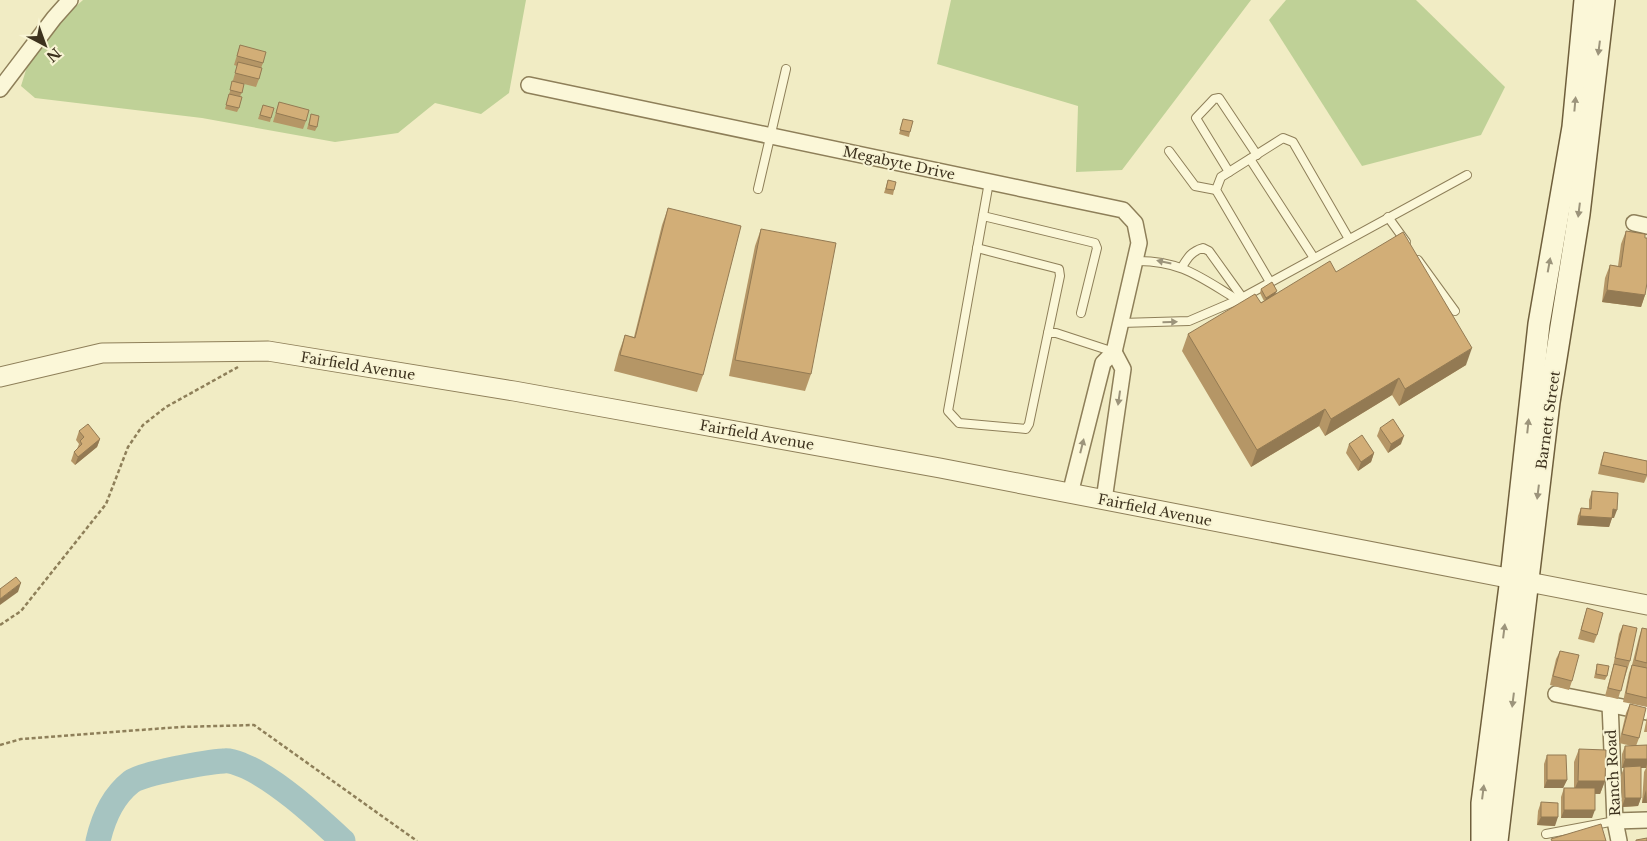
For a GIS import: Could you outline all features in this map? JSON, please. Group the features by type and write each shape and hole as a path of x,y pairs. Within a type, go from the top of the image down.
{"main road":[{"name":"Barnett Street","path":"1497,841 1539,324 1573,127 1585,0"},
{"name":"Barnett Street","path":"1482,841 1482,803 1579,214 1604,0"}],"street":[{"path":"0,89 70,0"},
{"name":"Megabyte Drive","path":"528,86 1123,210 1135,223 1138,232 1135,261 1114,352 1102,363 1070,494"},
{"name":"Fairfield Avenue","path":"0,377 102,353 268,351 514,391 1104,500 1647,605"},
{"path":"1104,500 1123,369 1114,352"},
{"path":"1556,694 1647,712"},
{"name":"Ranch Road","path":"1610,704 1615,821 1619,841"},
{"path":"1615,821 1647,820"}],"lane":[{"path":"758,189 772,137 786,69"},
{"path":"1229,172 1196,118 1214,99 1220,98 1314,258"},
{"path":"1270,282 1216,190 1217,183 1229,172 1283,138 1293,142 1349,239"},
{"path":"1169,151 1195,186 1216,190"},
{"path":"1121,323 1189,321 1240,299 1467,175"},
{"path":"977,248 1059,270 1060,276 1026,429 959,423 952,418 948,411 977,248 989,182"},
{"path":"983,216 1095,243 1097,248 1081,313"},
{"path":"1388,218 1455,311"},
{"path":"1182,267 1188,256 1196,250 1203,248 1209,251 1240,299"},
{"path":"1135,261 1157,261 1182,267 1240,299"},
{"path":"1048,332 1114,352"},
{"path":"1546,834 1615,821"}],"path":[{"path":"0,626 21,611 106,504 128,447 143,425 166,406 242,365"},
{"path":"0,745 21,740 180,727 254,725 417,841"}],"green space":[{"path":"83,0 526,0 509,93 481,114 435,103 398,133 335,142 202,118 35,98 21,86 34,44"},
{"path":"951,0 1251,0 1122,170 1076,172 1078,106 937,64"},
{"path":"1286,0 1416,0 1505,87 1481,135 1362,166 1269,20"}],"building":[{"path":"240,45 266,52 263,63 237,56"},
{"path":"238,62 262,68 259,79 235,73"},
{"path":"232,81 244,84 242,93 230,90"},
{"path":"229,94 242,97 239,108 226,105"},
{"path":"279,102 309,110 306,121 276,113"},
{"path":"263,105 274,108 271,118 260,115"},
{"path":"311,114 319,116 317,127 309,125"},
{"path":"903,119 913,121 910,132 900,130"},
{"path":"888,180 896,182 894,190 886,189"},
{"path":"668,208 741,226 703,375 620,355 625,335 635,338"},
{"path":"761,229 836,243 811,374 735,360"},
{"path":"1626,231 1645,234 1645,238 1647,238 1647,283 1645,295 1607,290 1610,265 1621,267"},
{"path":"1403,232 1472,348 1405,389 1399,378 1331,419 1325,409 1257,450 1188,334 1255,294 1261,303 1330,261 1336,272"},
{"path":"1272,282 1277,291 1266,298 1261,289"},
{"path":"1393,419 1404,436 1391,444 1380,428"},
{"path":"88,424 100,439 78,457 74,452 82,444 80,441 84,437 79,431"},
{"path":"1362,435 1374,453 1361,462 1349,444"},
{"path":"1604,452 1647,461 1647,475 1601,465"},
{"path":"1592,491 1618,493 1617,510 1613,509 1612,518 1580,516 1581,508 1591,509"},
{"path":"16,577 21,583 0,599 0,589"},
{"path":"1587,608 1603,613 1597,635 1581,630"},
{"path":"1623,625 1637,628 1630,661 1615,658"},
{"path":"1642,628 1647,629 1647,663 1635,660"},
{"path":"1560,651 1579,655 1572,681 1553,676"},
{"path":"1597,664 1609,666 1607,676 1596,674"},
{"path":"1614,664 1627,667 1621,691 1608,688"},
{"path":"1632,665 1647,668 1647,698 1626,693"},
{"path":"1630,704 1646,708 1639,738 1622,734"},
{"path":"1647,745 1647,759 1625,759 1625,746"},
{"path":"1579,749 1606,750 1605,781 1578,781"},
{"path":"1547,755 1566,755 1567,780 1547,780"},
{"path":"1641,766 1641,798 1625,798 1624,767"},
{"path":"1564,788 1595,788 1595,810 1564,810"},
{"path":"1541,802 1558,803 1558,817 1541,817"},
{"path":"1601,824 1606,841 1552,841 1551,839"},
{"path":"1647,838 1647,841 1636,841 1636,840"}],"waterway":[{"path":"98,841 109,809 119,794 131,782 161,772 226,761 255,771 282,788 343,841"}]}
